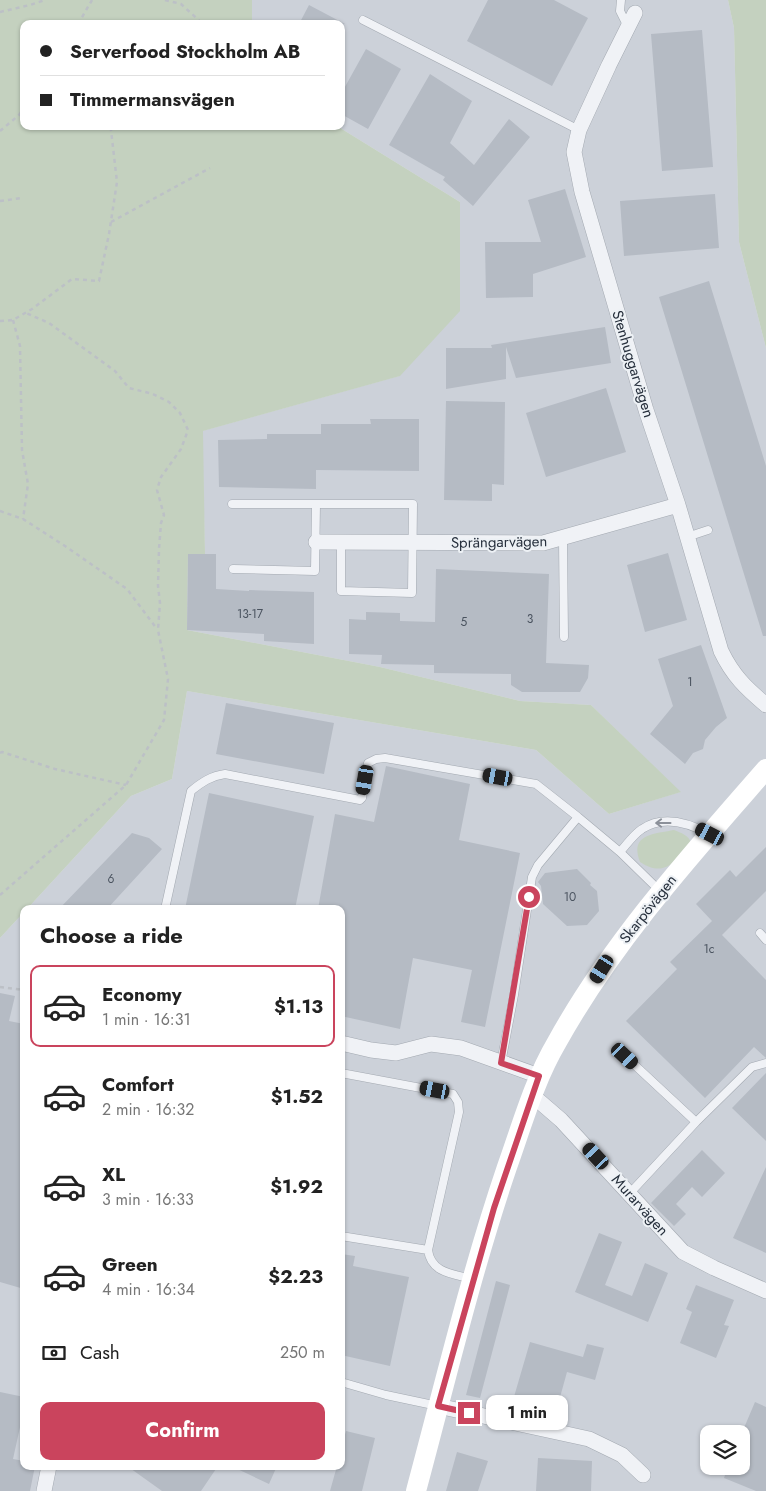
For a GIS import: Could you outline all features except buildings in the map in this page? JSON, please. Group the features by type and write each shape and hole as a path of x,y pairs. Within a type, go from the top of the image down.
{"street":[{"name":"Stenhuggarvägen","path":"635,13 579,130 574,152 582,192 646,410 678,505 722,651 733,673 744,687 766,705"},
{"name":"Sprängarvägen","path":"316,542 543,543 564,539 678,505"},
{"name":"Skarpövägen","path":"416,1491 472,1279 539,1076 556,1042 602,969 660,891 766,769"},
{"path":"345,1045 396,1053 431,1044 461,1048 539,1076"},
{"name":"Murarvägen","path":"532,1095 561,1120 683,1252 766,1291"},
{"path":"438,1406 589,1439 622,1455 643,1475"},
{"path":"44,1491 48,1470"}],"lane":[{"path":"621,0 620,10 628,27"},
{"path":"363,20 579,130"},
{"path":"232,504 413,504 412,593 341,591 341,542"},
{"path":"233,569 315,571 316,504"},
{"path":"687,537 708,530"},
{"path":"564,539 564,637"},
{"path":"166,905 192,791 203,781 215,775 225,774 360,800 362,798 368,762 385,758 536,784 620,852 660,891"},
{"path":"501,1063 517,996 532,877 538,865 578,817"},
{"path":"620,852 640,830 656,822 689,824 710,834"},
{"path":"760,933 766,940"},
{"path":"625,1056 696,1122"},
{"path":"630,1193 696,1122 752,1067 766,1063"},
{"path":"345,1074 453,1094 458,1102 459,1112 428,1250 432,1264 438,1269 472,1279"},
{"path":"345,1237 428,1250"},
{"path":"345,1383 386,1395 438,1406"}],"path":[{"path":"0,12 45,0"},
{"path":"80,20 92,0"},
{"path":"165,0 181,4 199,20"},
{"path":"0,131 20,114"},
{"path":"0,321 13,320 26,313 72,279 98,281 111,222 117,182 110,130"},
{"path":"111,222 210,168"},
{"path":"0,201 22,198"},
{"path":"0,894 126,785 164,720 168,679 158,630 160,603 158,586 161,523 164,515 157,490 161,477 181,449 188,430 180,413 169,402 153,394 129,388 114,371 50,323 26,313"},
{"path":"13,320 20,346 22,450 28,484 23,519"},
{"path":"0,511 23,519 127,589 158,630"},
{"path":"0,753 2,752 55,769 126,785"},
{"path":"0,987 20,990"}],"shaded area":[{"path":"252,0 728,0 734,28 739,242 766,348 766,1491 0,1491 0,938 20,916 20,1470 345,1470 345,905 31,905 131,796 172,779 187,691 536,750 609,814 680,792 591,705 520,701 380,667 187,630 188,554 205,554 202,431 399,376 460,202 343,130 345,130 345,20 252,20"}],"green space":[{"path":"0,0 252,0 252,20 20,20 20,130 343,130 460,202 460,311 400,376 203,431 205,554 188,555 187,630 380,667 520,701 591,705 681,792 609,814 536,750 187,691 172,779 131,796 31,905 20,905 20,916 0,938"},
{"path":"728,0 766,0 766,348 739,242 734,28"},
{"path":"674,830 687,836 691,843 675,862 663,868 656,868 648,867 640,862 637,853 638,846 645,837"}],"route":[{"path":"469,1413 438,1406 472,1279 539,1076 501,1063 514,995 529,897"}]}
